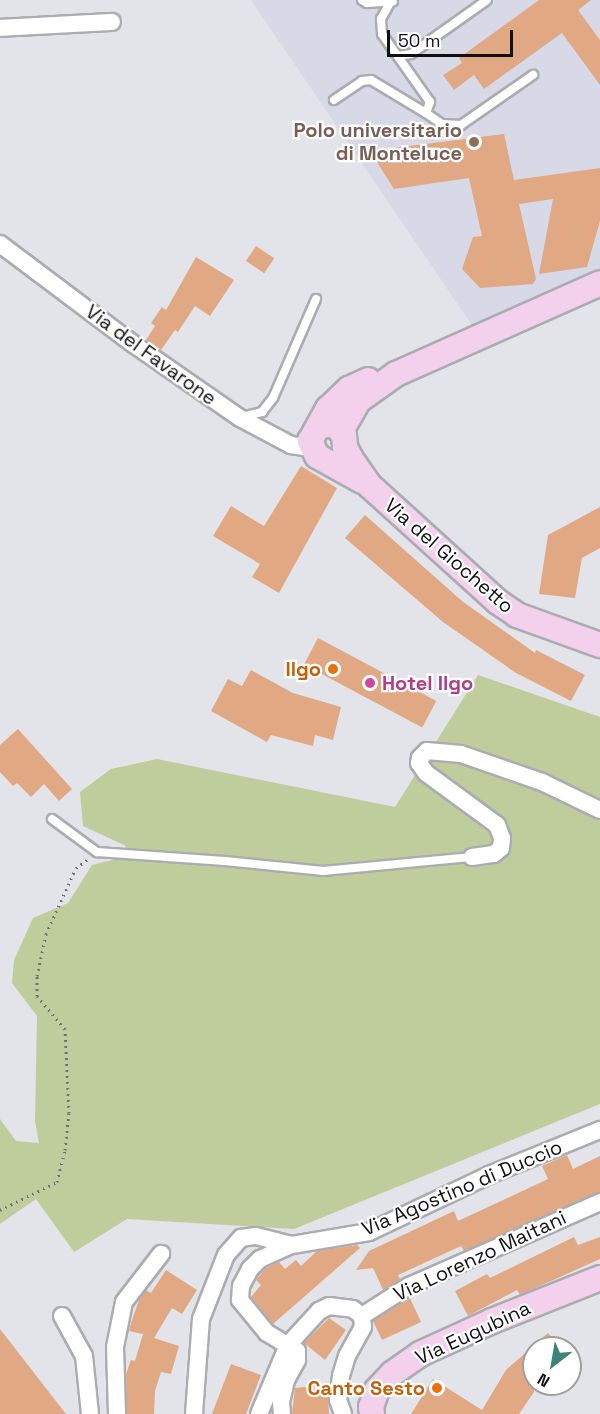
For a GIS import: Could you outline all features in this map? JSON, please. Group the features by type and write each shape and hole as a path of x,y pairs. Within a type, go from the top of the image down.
{"street":[{"path":"0,28 112,22"},
{"name":"Via del Favarone","path":"0,244 132,343 240,418 291,445 329,442"},
{"path":"329,442 358,401 396,374 600,283"},
{"name":"Via del Giochetto","path":"329,442 370,486 498,602 517,615 600,645"},
{"path":"472,856 494,854 501,848 502,838 497,825 426,773 419,763 420,758 427,751 461,754 542,782 600,810"},
{"name":"Via Agostino di Duccio","path":"288,1345 267,1333 240,1300 242,1286 250,1269 260,1259 292,1245 369,1232 489,1175 600,1130"},
{"name":"Via Lorenzo Maitani","path":"362,1316 409,1286 600,1202"},
{"path":"194,1414 201,1319 226,1255 241,1238 256,1236 292,1245"},
{"path":"117,1414 115,1347 124,1302 161,1254"},
{"name":"Via Eugubina","path":"372,1414 371,1407 377,1390 393,1373 420,1354 492,1321 600,1278"},
{"path":"260,1414 288,1345 319,1311 329,1306 353,1309 362,1316 363,1327 347,1356 341,1376 338,1400 343,1414"},
{"path":"62,1316 84,1356 90,1414"},
{"path":"282,1414 281,1402 286,1380 297,1360 297,1351 288,1345"}],"lane":[{"path":"362,0 367,3 392,2"},
{"path":"398,56 411,54 487,0"},
{"path":"392,2 381,19 382,34 430,102 426,113"},
{"path":"334,100 362,81 371,80 442,124 461,126 533,75"},
{"path":"240,418 262,412 273,398 316,299"},
{"path":"52,819 97,852 323,871 472,856"}],"path":[{"path":"0,1210 57,1182 65,1150 69,1113 65,1029 37,996 37,976 46,934 76,868 97,852"}],"shaded area":[{"name":"Polo universitario di Monteluce","path":"251,0 600,0 600,284 480,337"}],"green space":[{"path":"478,675 600,717 600,1104 294,1229 127,1219 74,1252 36,1199 0,1224 0,1119 16,1141 39,1143 35,1121 37,1016 12,983 14,960 33,918 68,903 92,865 116,859 126,846 83,826 80,792 111,769 157,759 395,807"}],"building":[{"path":"539,0 591,0 578,10 600,40 600,85 562,33 484,89 474,75 454,90 443,75 462,63 459,58"},
{"path":"504,134 514,180 600,168 600,221 587,267 539,274 553,199 519,204 536,279 533,284 480,288 462,269 473,237 482,236 469,178 394,189 370,151"},
{"path":"256,246 274,258 264,273 246,261"},
{"path":"196,257 234,280 210,316 195,306 178,332 175,330 161,350 146,340 155,326 151,323 162,307 166,310"},
{"path":"301,466 337,488 279,593 252,577 260,564 213,536 231,506 264,526"},
{"path":"600,507 600,548 582,558 575,598 539,594 548,535"},
{"path":"365,515 462,601 535,653 536,650 585,675 571,701 516,673 443,622 345,538"},
{"name":"Hotel Ilgo","path":"318,638 436,701 422,727 304,664"},
{"path":"251,670 293,693 341,707 333,740 315,735 313,746 271,735 267,742 211,711 228,679 242,686"},
{"path":"18,729 72,789 59,801 44,784 31,797 17,783 13,786 0,772 0,745"},
{"path":"567,1155 573,1169 600,1156 600,1192 464,1251 461,1246 398,1275 400,1279 383,1290 373,1268 356,1270 369,1251 454,1211 458,1221 548,1179 542,1166"},
{"path":"574,1237 578,1245 600,1237 600,1259 520,1295 517,1290 468,1316 455,1291 487,1274 490,1278"},
{"path":"357,1245 360,1248 273,1324 251,1297 261,1285 256,1280 266,1268 279,1262 285,1269 296,1260 301,1266 317,1251"},
{"path":"166,1270 197,1290 182,1314 172,1308 154,1338 179,1346 171,1374 161,1372 155,1391 154,1414 127,1414 126,1374 131,1360 135,1361 143,1334 129,1331 131,1323 139,1300 146,1290 151,1293"},
{"path":"410,1298 421,1322 382,1340 373,1321"},
{"path":"329,1318 346,1330 325,1360 304,1343"},
{"path":"0,1329 66,1414 0,1414"},
{"path":"522,1356 522,1396 531,1396 519,1414 411,1414 433,1379 482,1410 506,1370"},
{"path":"231,1364 261,1375 246,1414 212,1414"},
{"path":"327,1385 329,1414 292,1414 295,1388"}],"place":[{"name":"Polo universitario di Monteluce","path":"474,142"},
{"name":"Ilgo","path":"333,669"},
{"name":"Hotel Ilgo","path":"370,683"},
{"name":"Canto Sesto","path":"437,1388"}]}
